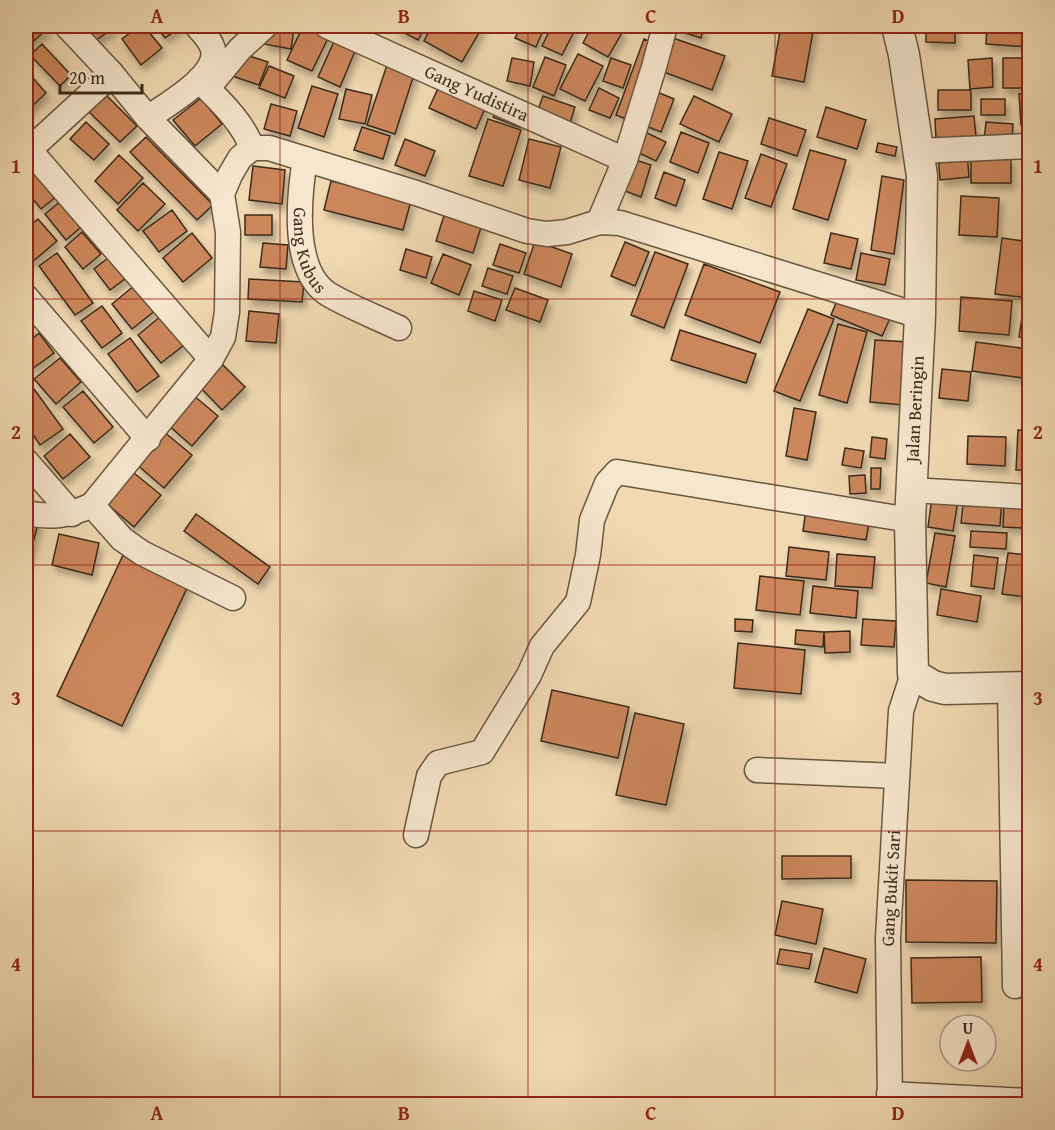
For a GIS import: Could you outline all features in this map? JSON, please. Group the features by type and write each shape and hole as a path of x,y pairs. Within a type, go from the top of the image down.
{"street":[{"path":"67,26 112,74 148,118 222,194"},
{"path":"197,26 208,38 212,47 213,56 204,84"},
{"path":"148,118 204,84 265,26"},
{"name":"Gang Yudistira","path":"327,26 626,160"},
{"path":"599,222 626,160 665,26"},
{"name":"Jalan Beringin","path":"897,26 904,55 922,176 920,316 910,520 913,674"},
{"path":"112,74 27,150 211,359"},
{"path":"204,84 229,112 252,148"},
{"path":"919,151 1029,146"},
{"path":"26,513 39,516 82,510 148,439 211,359 223,337 227,312 228,232 222,194 240,158 252,148 269,148 527,231 546,234 567,232 599,222 620,223 920,316"},
{"name":"Gang Kubus","path":"305,159 300,192 299,228 312,279 327,293 399,328"},
{"path":"26,297 148,439"},
{"path":"26,461 82,510 142,554 233,598"},
{"path":"416,836 429,776 438,763 482,753 529,675 542,646 578,602 588,555 592,520 607,483 617,472 910,520"},
{"path":"911,490 1029,497"},
{"path":"913,674 933,686 945,689 1020,687 1015,986"},
{"name":"Gang Bukit Sari","path":"890,1099 888,938 901,711 913,674"},
{"path":"757,770 897,776"},
{"path":"890,1099 1029,1101"}],"building":[{"path":"26,26 43,26 47,29 26,48"},
{"path":"83,26 116,26 95,41"},
{"path":"139,26 144,26 162,48 141,65 122,39"},
{"path":"156,26 182,26 165,38"},
{"path":"269,26 294,29 291,49 264,44"},
{"path":"303,26 321,26 332,30 312,71 287,60"},
{"path":"396,26 426,26 418,40 395,28"},
{"path":"432,26 483,26 462,62 424,41"},
{"path":"521,26 545,26 536,47 515,38"},
{"path":"552,26 577,26 562,55 542,46"},
{"path":"592,26 613,26 623,31 608,57 583,43"},
{"path":"677,26 704,27 701,38 676,30"},
{"path":"781,26 814,26 804,82 772,76"},
{"path":"926,26 955,26 955,43 926,42"},
{"path":"987,26 1030,26 1030,47 986,44"},
{"path":"337,35 358,44 340,87 318,77"},
{"path":"673,38 725,56 712,90 661,71"},
{"path":"644,39 656,44 631,121 616,115"},
{"path":"42,44 71,75 60,86 30,55"},
{"path":"240,53 268,62 259,85 232,76"},
{"path":"578,54 603,66 585,101 560,89"},
{"path":"390,56 416,68 395,134 367,125"},
{"path":"545,57 566,65 554,96 533,87"},
{"path":"512,58 534,62 530,86 507,81"},
{"path":"611,58 631,65 623,88 603,81"},
{"path":"992,58 993,87 970,89 968,60"},
{"path":"1003,58 1030,58 1030,88 1003,88"},
{"path":"269,66 294,76 285,98 259,88"},
{"path":"26,70 46,93 26,112"},
{"path":"440,84 487,104 476,129 429,108"},
{"path":"312,86 338,94 324,137 298,128"},
{"path":"599,88 619,98 610,118 589,110"},
{"path":"346,89 372,95 365,124 339,119"},
{"path":"652,90 674,99 661,132 638,123"},
{"path":"938,90 971,90 971,110 938,110"},
{"path":"104,93 137,126 120,142 87,110"},
{"path":"1030,93 1030,125 1021,125 1019,94"},
{"path":"543,96 575,107 569,126 536,115"},
{"path":"694,96 732,114 719,142 680,124"},
{"path":"201,98 222,124 195,146 173,120"},
{"path":"981,99 1005,99 1005,115 981,115"},
{"path":"271,104 297,111 290,136 264,129"},
{"path":"498,105 523,117 519,127 493,117"},
{"path":"826,107 866,120 857,149 817,137"},
{"path":"974,116 976,137 936,140 935,119"},
{"path":"769,118 806,130 797,156 761,144"},
{"path":"488,119 521,130 503,186 469,176"},
{"path":"86,122 109,144 94,160 70,139"},
{"path":"986,122 1013,124 1012,142 984,140"},
{"path":"362,127 390,136 383,159 354,150"},
{"path":"643,131 666,142 656,161 633,150"},
{"path":"681,132 709,143 698,173 670,162"},
{"path":"146,137 213,205 197,220 130,152"},
{"path":"405,139 435,151 425,176 395,165"},
{"path":"529,139 561,147 550,188 519,180"},
{"path":"878,143 897,147 895,156 876,152"},
{"path":"810,150 846,160 828,220 793,209"},
{"path":"967,151 969,177 940,180 938,154"},
{"path":"719,152 748,161 732,209 703,199"},
{"path":"761,154 787,164 771,207 745,198"},
{"path":"119,155 143,178 118,204 95,181"},
{"path":"971,158 1011,158 1011,183 971,183"},
{"path":"26,160 57,196 41,209 26,190"},
{"path":"636,160 651,165 641,197 625,191"},
{"path":"253,166 285,170 282,204 249,200"},
{"path":"664,172 685,180 676,206 655,198"},
{"path":"882,176 904,180 894,254 871,250"},
{"path":"331,181 411,201 403,230 324,210"},
{"path":"143,183 165,204 138,231 117,210"},
{"path":"961,196 999,198 997,237 959,235"},
{"path":"66,197 87,222 66,240 45,214"},
{"path":"1027,197 1030,197 1030,227 1025,227"},
{"path":"26,208 32,215 26,221"},
{"path":"446,209 483,221 473,253 436,241"},
{"path":"172,210 187,231 159,252 143,231"},
{"path":"245,215 272,215 272,235 245,235"},
{"path":"38,219 57,241 31,263 26,256 26,229"},
{"path":"82,232 101,254 83,269 65,247"},
{"path":"192,233 212,258 183,282 163,258"},
{"path":"831,233 858,239 851,269 824,263"},
{"path":"1002,238 1030,242 1030,298 995,294"},
{"path":"535,241 572,254 561,287 524,274"},
{"path":"625,242 649,252 635,286 611,276"},
{"path":"263,243 288,245 286,269 260,267"},
{"path":"500,244 526,253 519,273 493,265"},
{"path":"406,249 432,257 426,278 400,270"},
{"path":"655,252 688,264 664,328 631,315"},
{"path":"57,253 93,303 75,315 39,266"},
{"path":"861,253 890,259 885,285 856,280"},
{"path":"113,254 130,275 110,290 94,269"},
{"path":"443,254 471,265 459,295 431,283"},
{"path":"704,264 780,292 760,343 685,315"},
{"path":"488,268 513,276 507,294 482,286"},
{"path":"249,279 304,282 302,302 248,299"},
{"path":"135,285 156,310 132,329 112,304"},
{"path":"515,288 548,300 540,322 506,310"},
{"path":"474,291 502,300 495,321 468,311"},
{"path":"840,293 892,314 882,336 831,315"},
{"path":"961,297 1012,301 1009,335 959,331"},
{"path":"102,306 122,333 102,348 81,321"},
{"path":"808,309 834,319 800,401 774,391"},
{"path":"1023,310 1030,311 1030,339 1019,337"},
{"path":"249,311 279,314 276,343 246,341"},
{"path":"161,316 184,345 161,363 138,335"},
{"path":"26,321 33,330 26,336"},
{"path":"838,324 867,332 847,403 819,395"},
{"path":"680,330 756,354 746,383 671,360"},
{"path":"39,333 54,353 32,369 26,360 26,344"},
{"path":"130,338 159,376 137,392 108,354"},
{"path":"875,340 909,342 904,405 870,402"},
{"path":"976,342 1028,349 1023,378 972,371"},
{"path":"60,358 81,382 56,404 34,379"},
{"path":"221,363 245,387 222,410 198,385"},
{"path":"942,369 971,372 968,401 939,398"},
{"path":"34,389 63,429 40,445 26,424 26,396"},
{"path":"83,391 113,427 94,443 63,407"},
{"path":"193,395 218,416 192,446 167,424"},
{"path":"794,408 816,412 807,460 786,456"},
{"path":"1018,430 1030,431 1030,470 1016,470"},
{"path":"163,431 192,455 164,488 135,463"},
{"path":"70,434 90,457 63,479 44,456"},
{"path":"968,436 1006,437 1005,466 967,464"},
{"path":"872,437 887,439 885,459 870,457"},
{"path":"845,448 864,451 861,468 842,465"},
{"path":"871,468 881,468 880,489 871,489"},
{"path":"134,473 161,495 134,527 107,504"},
{"path":"865,475 866,493 850,494 849,476"},
{"path":"964,495 1002,498 1000,526 961,523"},
{"path":"932,497 958,501 953,531 928,527"},
{"path":"1004,503 1025,504 1023,528 1003,527"},
{"path":"806,509 870,518 866,540 803,531"},
{"path":"196,514 270,567 258,584 184,531"},
{"path":"26,517 39,520 28,562 26,561"},
{"path":"971,531 1007,533 1006,549 970,547"},
{"path":"935,533 955,536 946,587 926,583"},
{"path":"59,534 99,543 92,575 52,565"},
{"path":"789,547 829,552 826,580 786,576"},
{"path":"124,553 189,584 122,726 57,696"},
{"path":"1008,553 1030,555 1027,597 1002,594"},
{"path":"837,554 875,557 872,588 835,586"},
{"path":"974,555 998,558 994,589 971,586"},
{"path":"760,576 804,581 800,615 756,610"},
{"path":"813,586 858,591 856,618 810,613"},
{"path":"941,589 981,596 977,622 937,615"},
{"path":"735,619 753,620 752,632 735,631"},
{"path":"863,619 896,621 894,647 861,645"},
{"path":"796,630 824,632 823,647 795,644"},
{"path":"850,631 850,652 825,653 824,632"},
{"path":"738,643 805,650 801,694 734,688"},
{"path":"552,690 629,707 618,758 541,741"},
{"path":"635,713 684,724 666,805 616,795"},
{"path":"782,856 851,856 851,878 782,879"},
{"path":"906,880 997,881 996,943 906,942"},
{"path":"1030,898 1030,935 1020,935 1019,899"},
{"path":"782,901 823,909 816,944 775,935"},
{"path":"824,948 866,959 857,993 815,982"},
{"path":"780,949 812,954 809,969 777,964"},
{"path":"981,957 982,1002 912,1003 911,958"}]}
